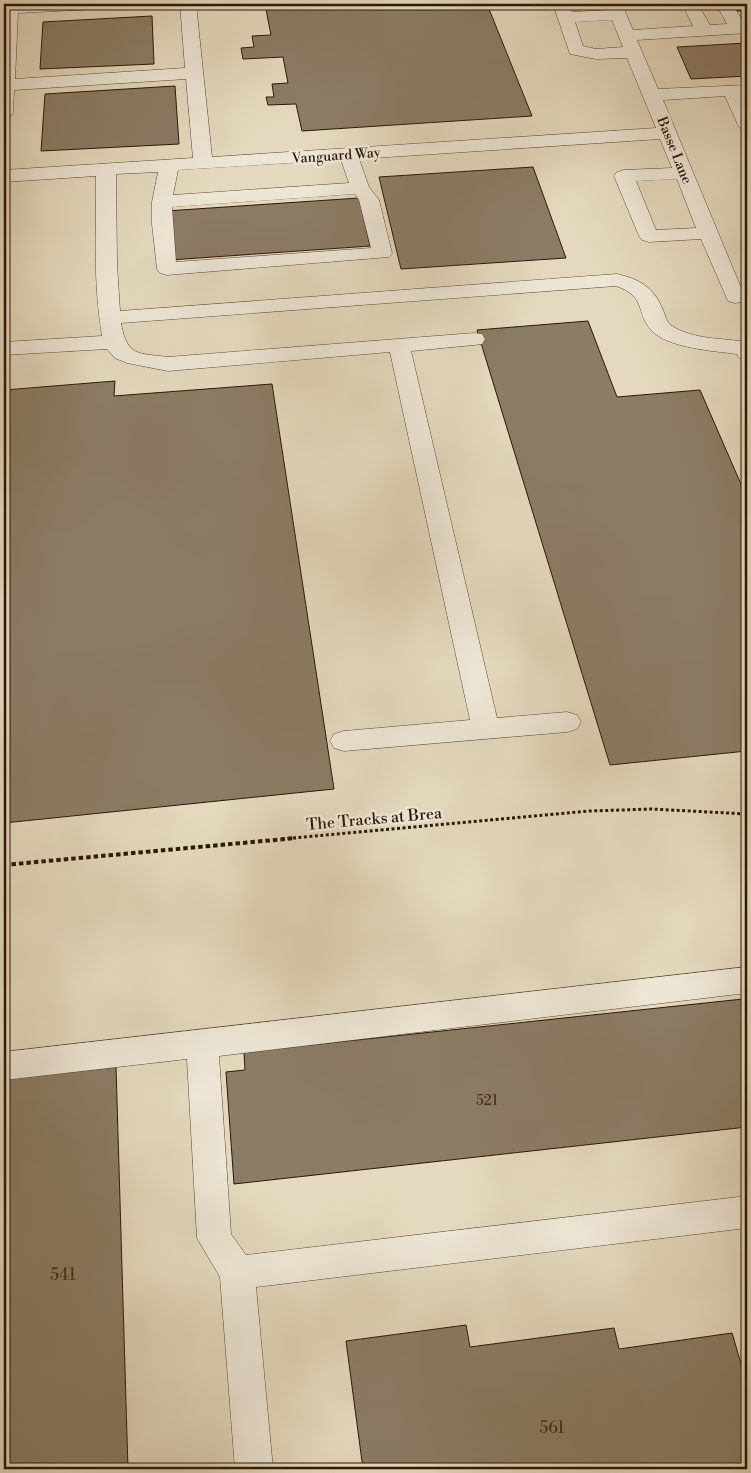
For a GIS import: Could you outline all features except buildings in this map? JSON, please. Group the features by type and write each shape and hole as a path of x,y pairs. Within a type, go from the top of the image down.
{"street":[{"path":"4,113 8,7 97,4"},
{"path":"188,4 202,163"},
{"path":"690,4 704,30"},
{"path":"724,4 743,28"},
{"path":"616,9 563,10 576,50 596,54 630,44 704,30 743,28"},
{"name":"Basse Lane","path":"616,9 709,233 741,296"},
{"path":"6,85 194,73"},
{"path":"652,95 739,91 747,124"},
{"name":"Vanguard Way","path":"4,176 668,133"},
{"path":"169,166 162,202 162,224 167,269 382,253 369,200 360,188 348,154"},
{"path":"106,170 109,318 116,348 129,358 168,364 474,339"},
{"path":"684,173 624,176 649,236 709,233"},
{"path":"162,202 360,188"},
{"path":"109,318 617,280 633,284 643,291 659,326 669,332 686,339 713,345 745,348 747,354"},
{"path":"4,349 114,342"},
{"path":"399,345 486,729"},
{"path":"344,741 567,722"},
{"path":"4,1066 747,980"},
{"path":"202,1044 214,1238 237,1273 254,1469"},
{"path":"237,1273 747,1212"}],"path":[{"name":"The Tracks at Brea","path":"4,865 590,811 652,809 747,814"}]}
